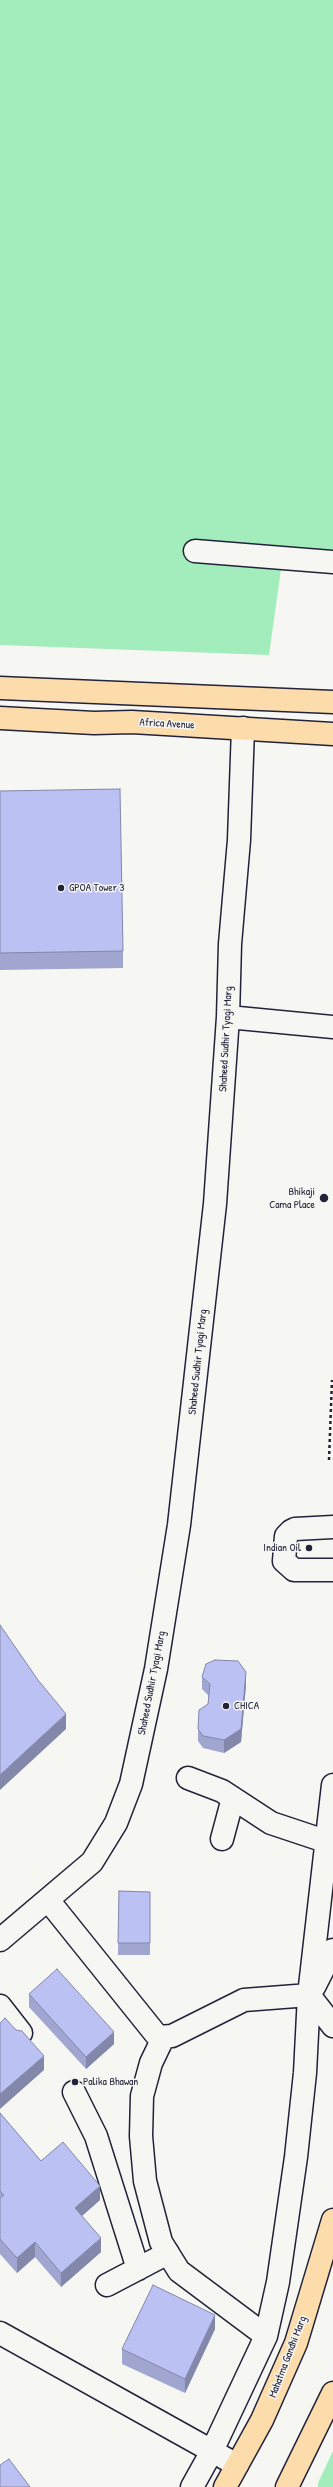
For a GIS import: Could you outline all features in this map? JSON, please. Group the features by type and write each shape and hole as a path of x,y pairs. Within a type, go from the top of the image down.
{"main road":[{"path":"0,688 333,702"},
{"name":"Africa Avenue","path":"0,718 243,728 333,734"},
{"name":"Mahatma Gandhi Marg","path":"225,2487 262,2420 296,2343 333,2220"},
{"path":"287,2487 333,2393"}],"street":[{"path":"195,551 333,562"},
{"name":"Shaheed Sudhir Tyagi Marg","path":"0,1940 92,1862 116,1823 131,1784 156,1669 179,1525 215,1204 228,1017 230,944 239,840 243,728"},
{"path":"228,1017 333,1027"},
{"path":"333,1527 295,1529 291,1531 286,1536 284,1561 294,1570 333,1570"},
{"path":"188,1778 222,1791 271,1823 325,1841"},
{"path":"192,2487 212,2451 266,2336 278,2282 296,2157 305,2073 309,1994 325,1841 333,1785"},
{"path":"222,1839 234,1798"},
{"path":"48,1900 154,2035 163,2038 172,2036 244,2000 309,1994"},
{"path":"309,1994 333,1950"},
{"path":"309,1994 333,2026"},
{"path":"0,2006 21,2032"},
{"path":"163,2038 151,2063 142,2096 141,2136 145,2181 161,2242 179,2271 266,2336"},
{"path":"74,2092 96,2136 138,2269"},
{"path":"107,2286 168,2253"},
{"path":"1,2335 237,2465"}],"path":[{"path":"329,1460 332,1380"}],"green space":[{"path":"0,0 333,0 333,561 282,562 269,655 0,645"},
{"path":"333,2451 333,2487 318,2487 318,2483"}],"building":[{"name":"GPOA Tower 3","path":"120,789 123,951 0,953 0,791"},
{"path":"0,1625 38,1680 66,1714 0,1775"},
{"name":"CHICA","path":"215,1660 238,1661 246,1672 241,1729 224,1740 203,1736 198,1729 199,1710 208,1704 210,1684 202,1677 206,1664"},
{"path":"119,1891 150,1892 150,1943 118,1943"},
{"path":"57,1969 114,2032 86,2057 29,1994"},
{"path":"5,2018 16,2030 22,2031 44,2056 0,2094 0,2023"},
{"path":"0,2113 41,2161 63,2142 100,2186 75,2208 101,2238 61,2273 35,2242 17,2258 0,2239 0,2198 4,2195 0,2191"},
{"path":"153,2285 215,2315 185,2379 122,2349"},
{"path":"9,2459 30,2487 0,2487 0,2465"}],"place":[{"name":"GPOA Tower 3","path":"61,888"},
{"name":"Bhikaji Cama Place","path":"324,1198"},
{"name":"Indian Oil","path":"309,1548"},
{"name":"CHICA","path":"226,1706"},
{"name":"Palika Bhawan","path":"75,2082"}]}
